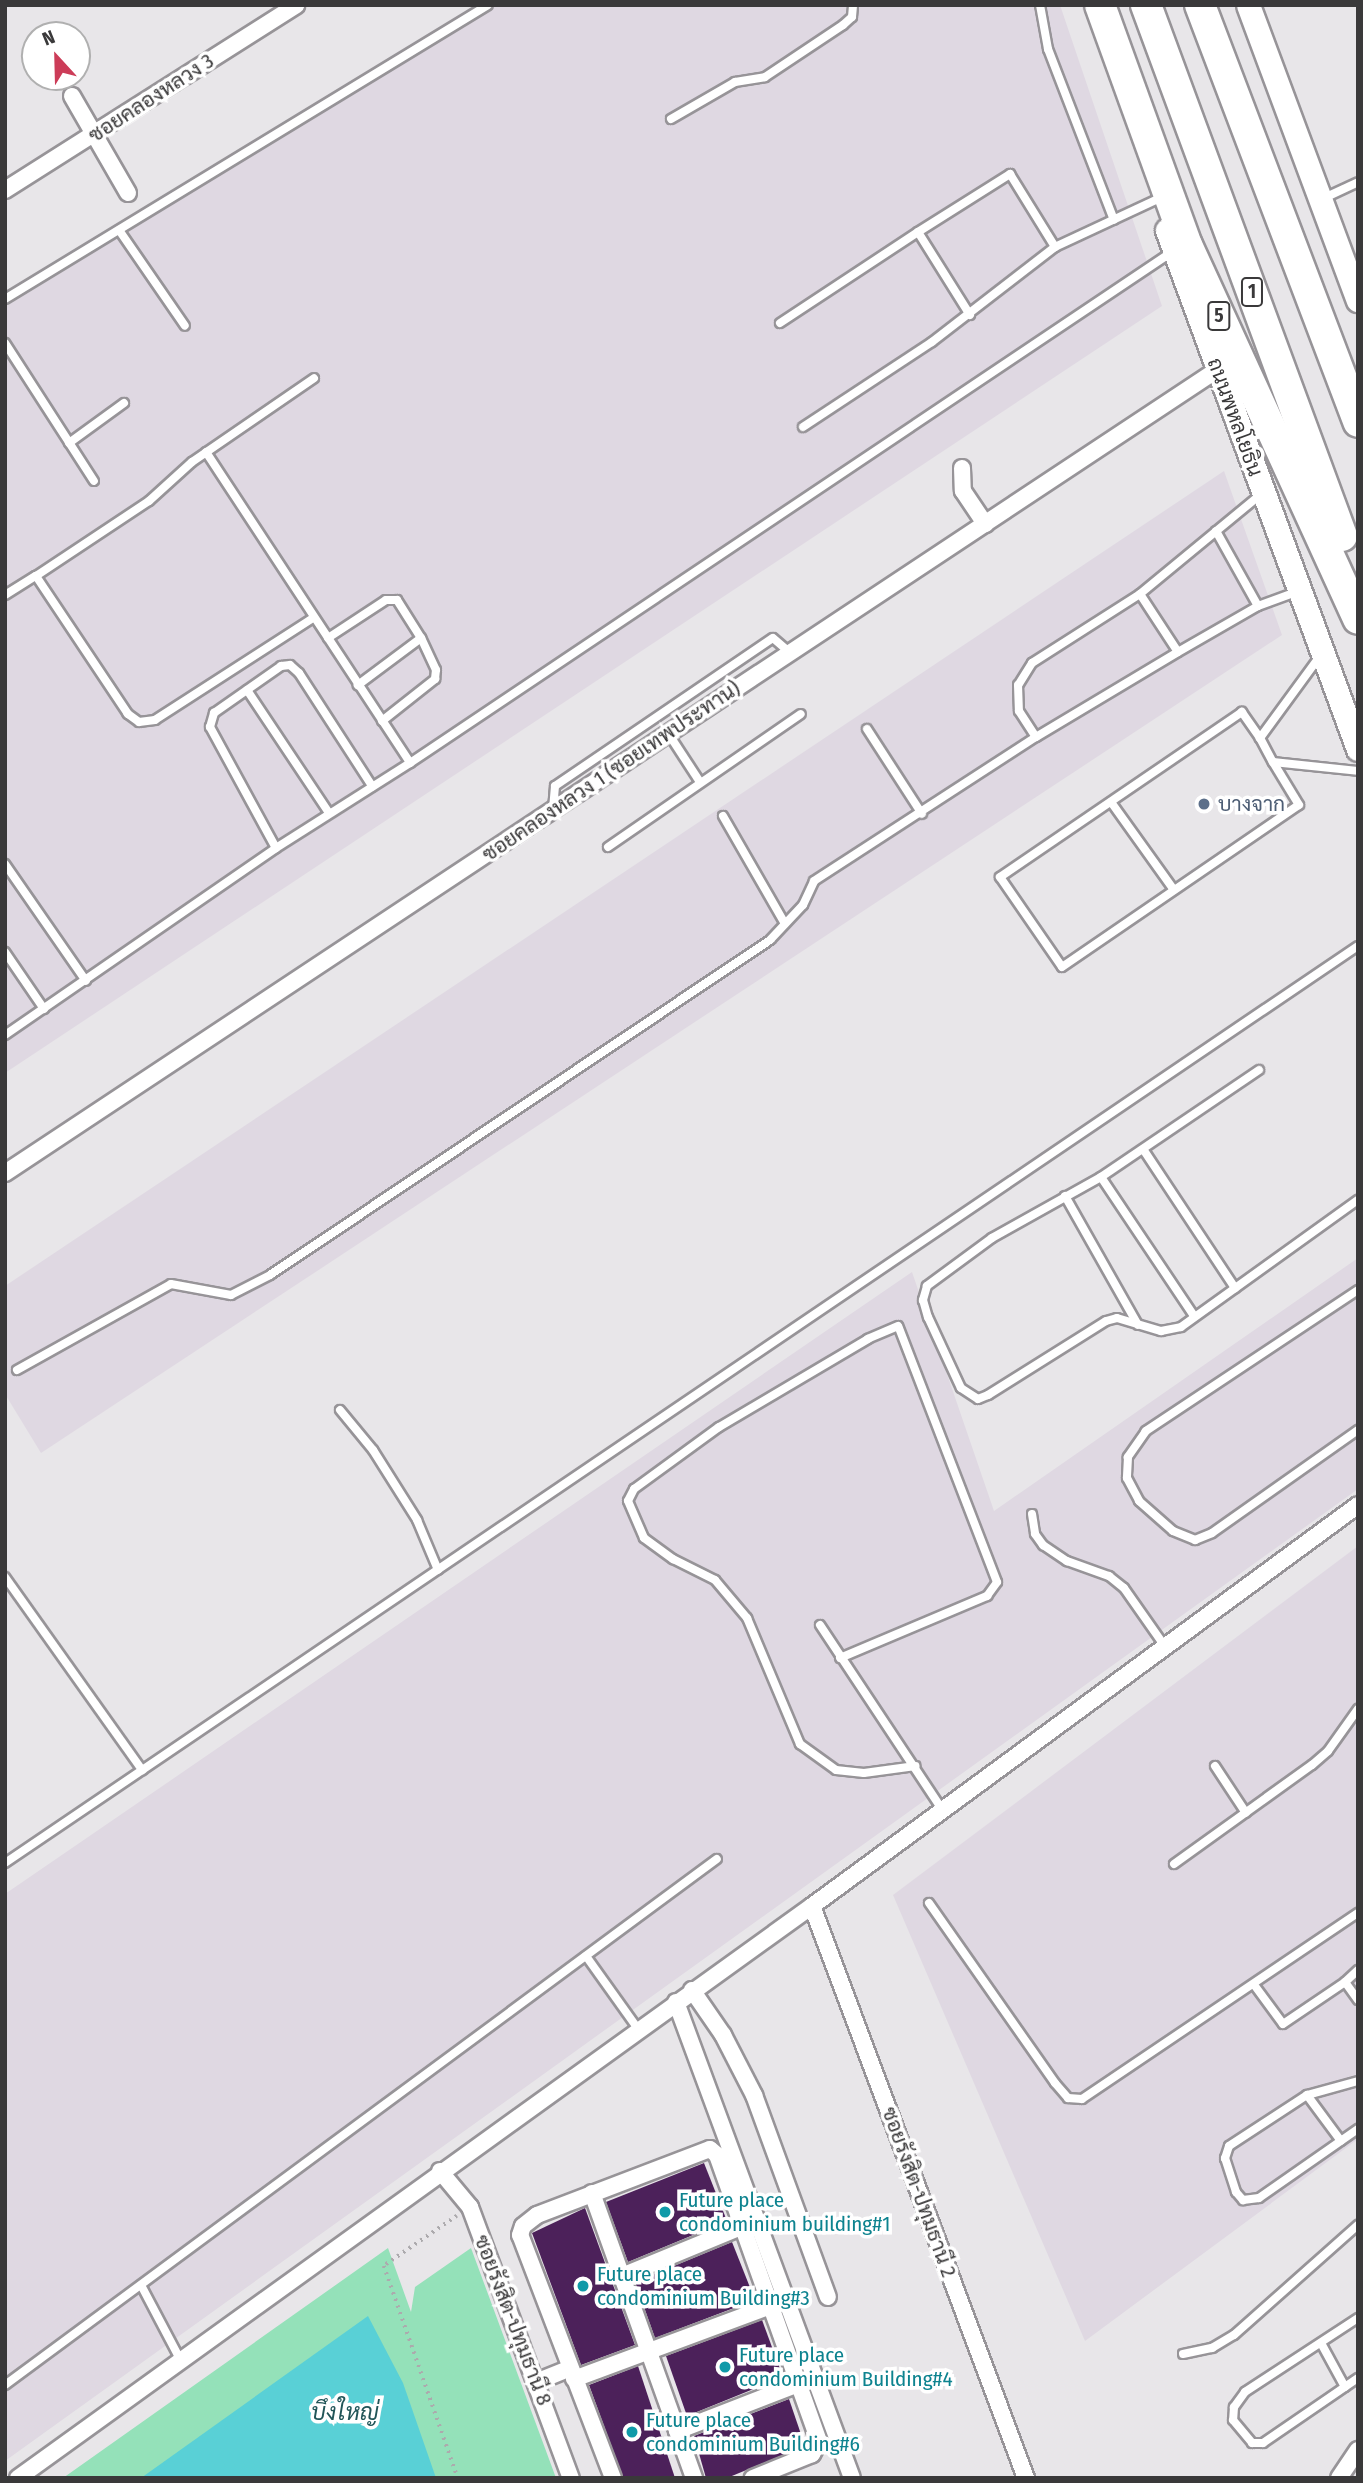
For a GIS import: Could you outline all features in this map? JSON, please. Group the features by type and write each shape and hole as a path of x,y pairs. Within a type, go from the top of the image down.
{"highway":[{"name":"5","path":"1100,5 1187,245 1358,620"},
{"name":"1","path":"1146,5 1358,579"},
{"path":"1200,5 1358,422"},
{"path":"1219,5 1296,211 1358,401"}],"main road":[{"name":"ถนนพหลโยธิน","path":"1086,5 1217,370 1358,749"},
{"path":"1248,5 1358,300"}],"street":[{"name":"ซอยคลองหลวง 3","path":"5,190 296,5"},
{"path":"72,96 92,136 128,193"},
{"name":"ซอยคลองหลวง 1 (ซอยเทพประทาน)","path":"5,1172 1217,370"},
{"path":"962,468 963,491 985,523"},
{"path":"18,2478 440,2171 813,1906 1358,1505"},
{"name":"ซอยรังสิต-ปทุมธานี 2","path":"813,1906 1026,2478"},
{"path":"692,1990 723,2035 754,2095 828,2297"},
{"path":"676,2002 852,2478"},
{"path":"613,2478 520,2235 523,2226 537,2216 710,2149 717,2155 740,2227 817,2432 818,2449 753,2478"},
{"name":"ซอยรังสิต-ปทุมธานี 8","path":"440,2171 470,2207 571,2478"},
{"path":"592,2193 694,2478"},
{"path":"622,2276 740,2227"},
{"path":"536,2382 649,2352 770,2306"},
{"path":"677,2431 798,2384"},
{"path":"1339,2478 1358,2450"}],"lane":[{"path":"5,299 488,5"},
{"path":"671,119 735,82 765,77 843,25 852,17 853,5"},
{"path":"1041,5 1048,49 1114,220"},
{"path":"780,323 1010,174 1055,247"},
{"path":"1319,200 1358,182"},
{"path":"803,427 970,315 1055,247 1156,201"},
{"path":"119,230 186,326"},
{"path":"918,232 970,315"},
{"path":"5,1035 276,848 410,763 1174,251"},
{"path":"5,343 94,481"},
{"path":"5,594 149,501 206,452 314,378"},
{"path":"69,443 124,403"},
{"path":"206,452 410,763"},
{"path":"1036,737 1019,711 1018,685 1032,663 1140,594 1263,493"},
{"path":"1216,531 1258,606"},
{"path":"36,576 128,714 139,722 155,720 313,618"},
{"path":"17,1370 171,1284 231,1295 270,1275 770,940 784,922 803,905 814,881 922,814 1036,737 1258,606 1299,590"},
{"path":"1140,594 1178,652"},
{"path":"328,638 392,598 421,638 436,670 435,679 382,721"},
{"path":"358,685 421,638"},
{"path":"553,809 555,786 773,638 790,653"},
{"path":"1259,738 1322,653"},
{"path":"276,848 210,727 214,713 281,666 290,665 372,786"},
{"path":"247,690 329,813"},
{"path":"1242,712 1273,762 1299,805 1062,967 1000,877 1242,712"},
{"path":"608,847 801,715"},
{"path":"867,729 922,814"},
{"path":"668,733 700,782"},
{"path":"1273,762 1358,771"},
{"path":"1111,802 1174,890"},
{"path":"723,816 784,922"},
{"path":"5,864 86,981"},
{"path":"5,1863 1358,946"},
{"path":"5,952 44,1009"},
{"path":"1259,1070 1101,1177 992,1238 927,1286 923,1300 928,1317 961,1388 978,1399 988,1395 1106,1321 1126,1320 1140,1328 1181,1326 1358,1200"},
{"path":"1143,1149 1235,1288"},
{"path":"1101,1177 1194,1316"},
{"path":"1065,1196 1140,1328"},
{"path":"1358,1290 1146,1431 1128,1457 1127,1478 1139,1501 1172,1531 1195,1540 1212,1533 1358,1430"},
{"path":"839,1658 987,1596 997,1582 898,1326 868,1339 719,1427 634,1489 628,1501 644,1538 673,1559 715,1580 747,1618 800,1744 836,1770 864,1773 915,1766"},
{"path":"340,1410 373,1450 409,1508 438,1570"},
{"path":"1032,1514 1035,1534 1043,1545 1067,1561 1109,1576 1124,1588 1166,1648"},
{"path":"5,1577 142,1770"},
{"path":"820,1625 839,1658 942,1809"},
{"path":"1174,1864 1328,1751 1358,1709"},
{"path":"1214,1766 1246,1813"},
{"path":"5,2385 717,1858"},
{"path":"929,1903 1068,2098 1082,2099 1098,2091 1356,1918"},
{"path":"586,1956 638,2029"},
{"path":"1255,1986 1283,2024 1345,1982 1358,1970"},
{"path":"1345,1982 1358,2000"},
{"path":"1358,2081 1307,2095 1229,2146 1224,2158 1236,2192 1243,2200 1259,2198 1358,2129"},
{"path":"1307,2095 1341,2141"},
{"path":"1183,2354 1212,2348 1234,2335 1358,2225"},
{"path":"141,2285 180,2359"},
{"path":"1358,2318 1245,2392 1234,2407 1233,2420 1252,2443 1263,2443 1358,2378"},
{"path":"1321,2343 1345,2387"}],"path":[{"path":"458,2478 384,2266 470,2207"}],"shaded area":[{"path":"495,5 1060,5 1162,306 5,1073 5,307"},
{"path":"1224,471 1282,635 41,1453 5,1394 5,1286"},
{"path":"1358,1258 1358,1489 5,2461 5,1894 912,1272 994,1511"},
{"path":"1358,1546 1358,2139 1085,2341 893,1895"}],"green space":[{"path":"388,2248 411,2312 415,2287 471,2248 556,2478 63,2478"}],"water":[{"name":"บึงใหญ่","path":"368,2316 403,2383 436,2478 141,2478"}],"building":[{"name":"Future place condominium building#1","path":"704,2163 727,2221 628,2262 606,2202"},
{"name":"Future place condominium Building#3","path":"585,2208 635,2345 581,2365 532,2233"},
{"path":"732,2242 755,2300 655,2338 635,2282"},
{"name":"Future place condominium Building#4","path":"762,2320 783,2377 687,2416 666,2356"},
{"name":"Future place condominium Building#6","path":"638,2366 675,2478 623,2478 589,2385"},
{"path":"789,2399 805,2446 727,2478 706,2478 694,2436"}],"place":[{"name":"บางจาก","path":"1204,804"},
{"name":"Future place condominium building#1","path":"665,2212"},
{"name":"Future place condominium Building#3","path":"583,2286"},
{"name":"Future place condominium Building#4","path":"725,2367"},
{"name":"Future place condominium Building#6","path":"632,2432"}]}
